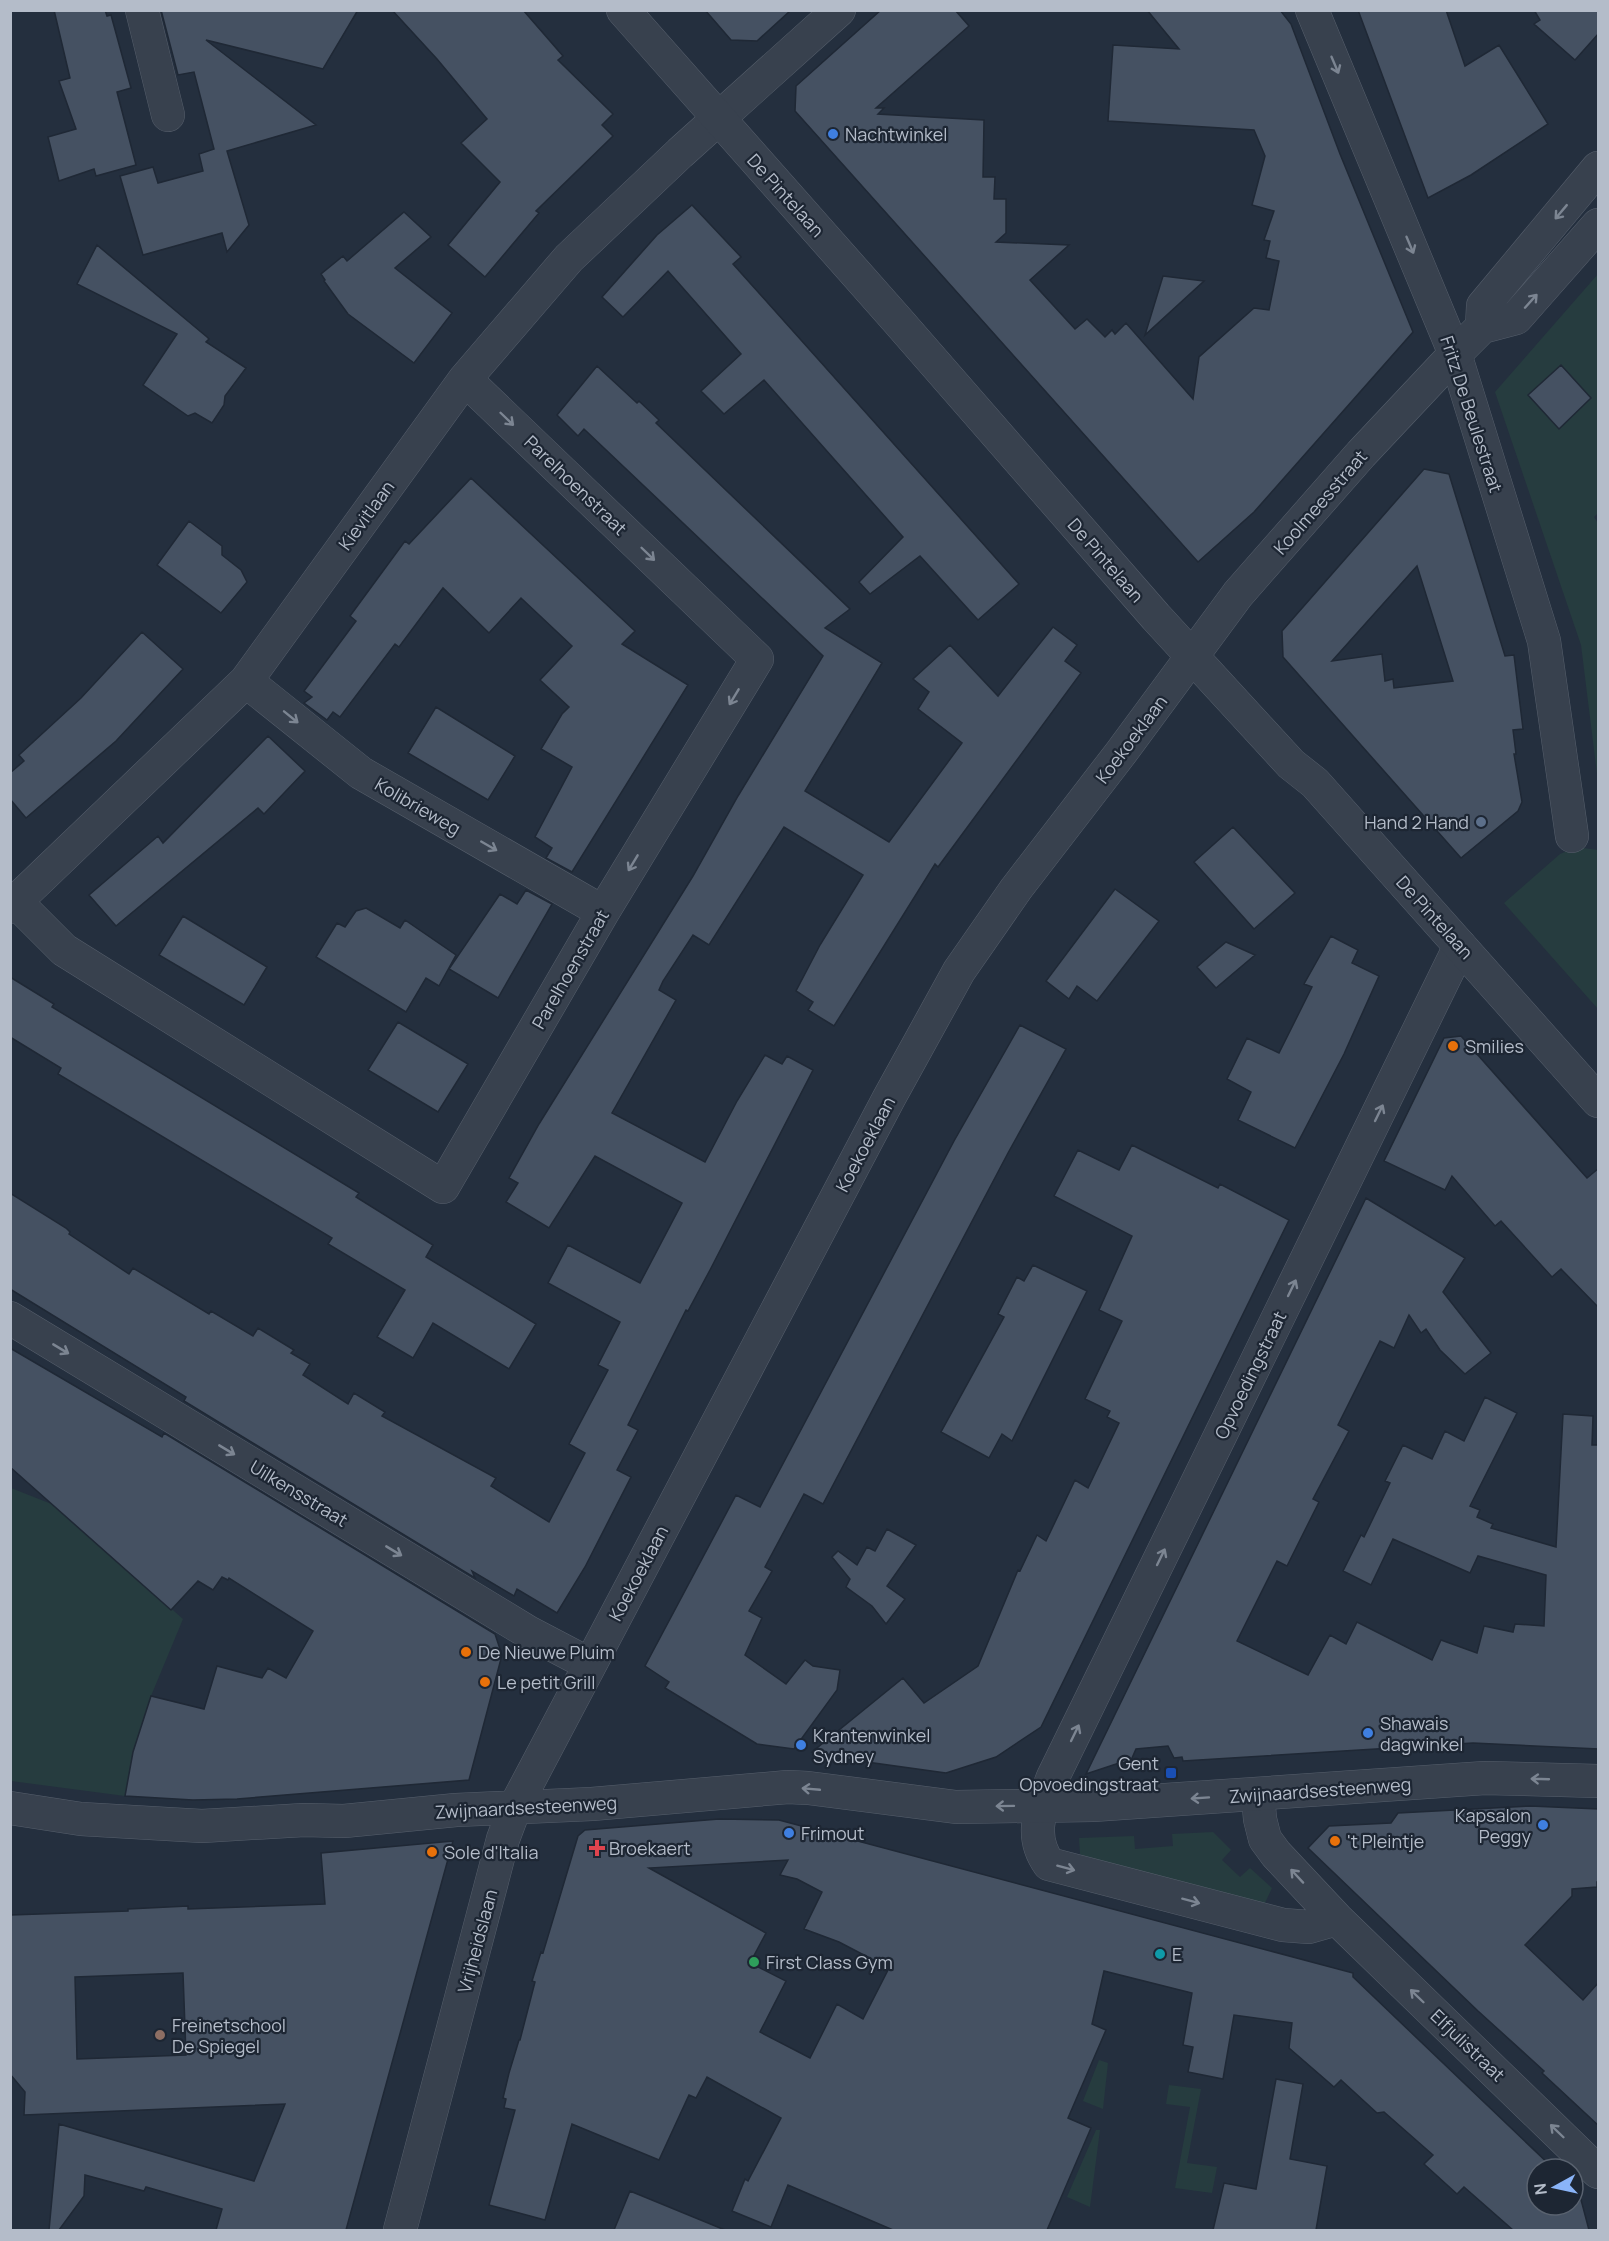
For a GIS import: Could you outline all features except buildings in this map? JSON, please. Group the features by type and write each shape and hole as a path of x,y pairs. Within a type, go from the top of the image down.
{"street":[{"path":"142,10 168,115"},
{"name":"De Pintelaan","path":"623,10 1156,617 1291,764 1315,783 1599,1101"},
{"name":"Kievitlaan","path":"14,905 246,681 465,379 569,258 839,10"},
{"name":"Fritz De Beulestraat","path":"1312,10 1455,354 1544,641 1572,836"},
{"path":"1599,168 1483,306 1482,327 1516,318 1599,225"},
{"name":"Koolmeesstraat","path":"1192,656 1238,594 1361,454 1482,327"},
{"name":"Parelhoenstraat","path":"14,905 64,950 443,1187 603,912 757,659 465,379"},
{"name":"Koekoeklaan","path":"589,1665 889,1098 959,971 1016,889 1192,656"},
{"name":"Kolibrieweg","path":"246,681 361,773 603,912"},
{"name":"Opvoedingstraat","path":"1042,1805 1074,1734 1460,946"},
{"name":"Uilkensstraat","path":"10,1318 528,1632 589,1665"},
{"name":"Vrijheidslaan","path":"400,2230 503,1839 515,1807 589,1665"},
{"name":"Zwijnaardsesteenweg","path":"10,1808 81,1819 202,1826 304,1820 344,1821 515,1807 592,1804 788,1787 956,1807 1093,1805 1485,1778 1599,1781"},
{"name":"Elfjulistraat","path":"1258,1795 1265,1839 1337,1919 1599,2172"},
{"path":"1042,1805 1037,1835 1040,1850 1049,1864 1284,1925 1309,1927 1337,1919"}],"green space":[{"path":"1598,274 1598,513 1594,517 1598,523 1598,782 1581,645 1495,392"},
{"path":"1572,849 1598,850 1598,1009 1504,903 1560,854"},
{"path":"11,1488 54,1505 183,1619 151,1696 133,1751 125,1796 11,1781"},
{"path":"1213,1832 1231,1850 1222,1860 1240,1877 1250,1868 1272,1888 1264,1905 1096,1865 1080,1854 1079,1838 1134,1836 1135,1849 1173,1846 1172,1834"},
{"path":"1099,2060 1108,2063 1103,2109 1083,2101"},
{"path":"1169,2085 1201,2089 1187,2163 1217,2167 1212,2193 1175,2188 1190,2107 1166,2104"},
{"path":"1096,2130 1100,2130 1090,2207 1067,2197"}],"place":[{"name":"Nachtwinkel","path":"833,134"},
{"name":"Hand 2 Hand","path":"1481,822"},
{"name":"Smilies","path":"1453,1046"},
{"name":"De Nieuwe Pluim","path":"466,1652"},
{"name":"Le petit Grill","path":"485,1682"},
{"name":"Shawais dagwinkel","path":"1368,1733"},
{"name":"Krantenwinkel Sydney","path":"801,1745"},
{"name":"Gent Opvoedingstraat","path":"1171,1773"},
{"name":"Kapsalon Peggy","path":"1543,1825"},
{"name":"Frimout","path":"789,1833"},
{"name":"'t Pleintje","path":"1335,1841"},
{"name":"Broekaert","path":"597,1848"},
{"name":"Sole d'Italia","path":"432,1852"},
{"name":"E","path":"1160,1954"},
{"name":"First Class Gym","path":"754,1962"},
{"name":"Freinetschool De Spiegel","path":"160,2035"}]}
